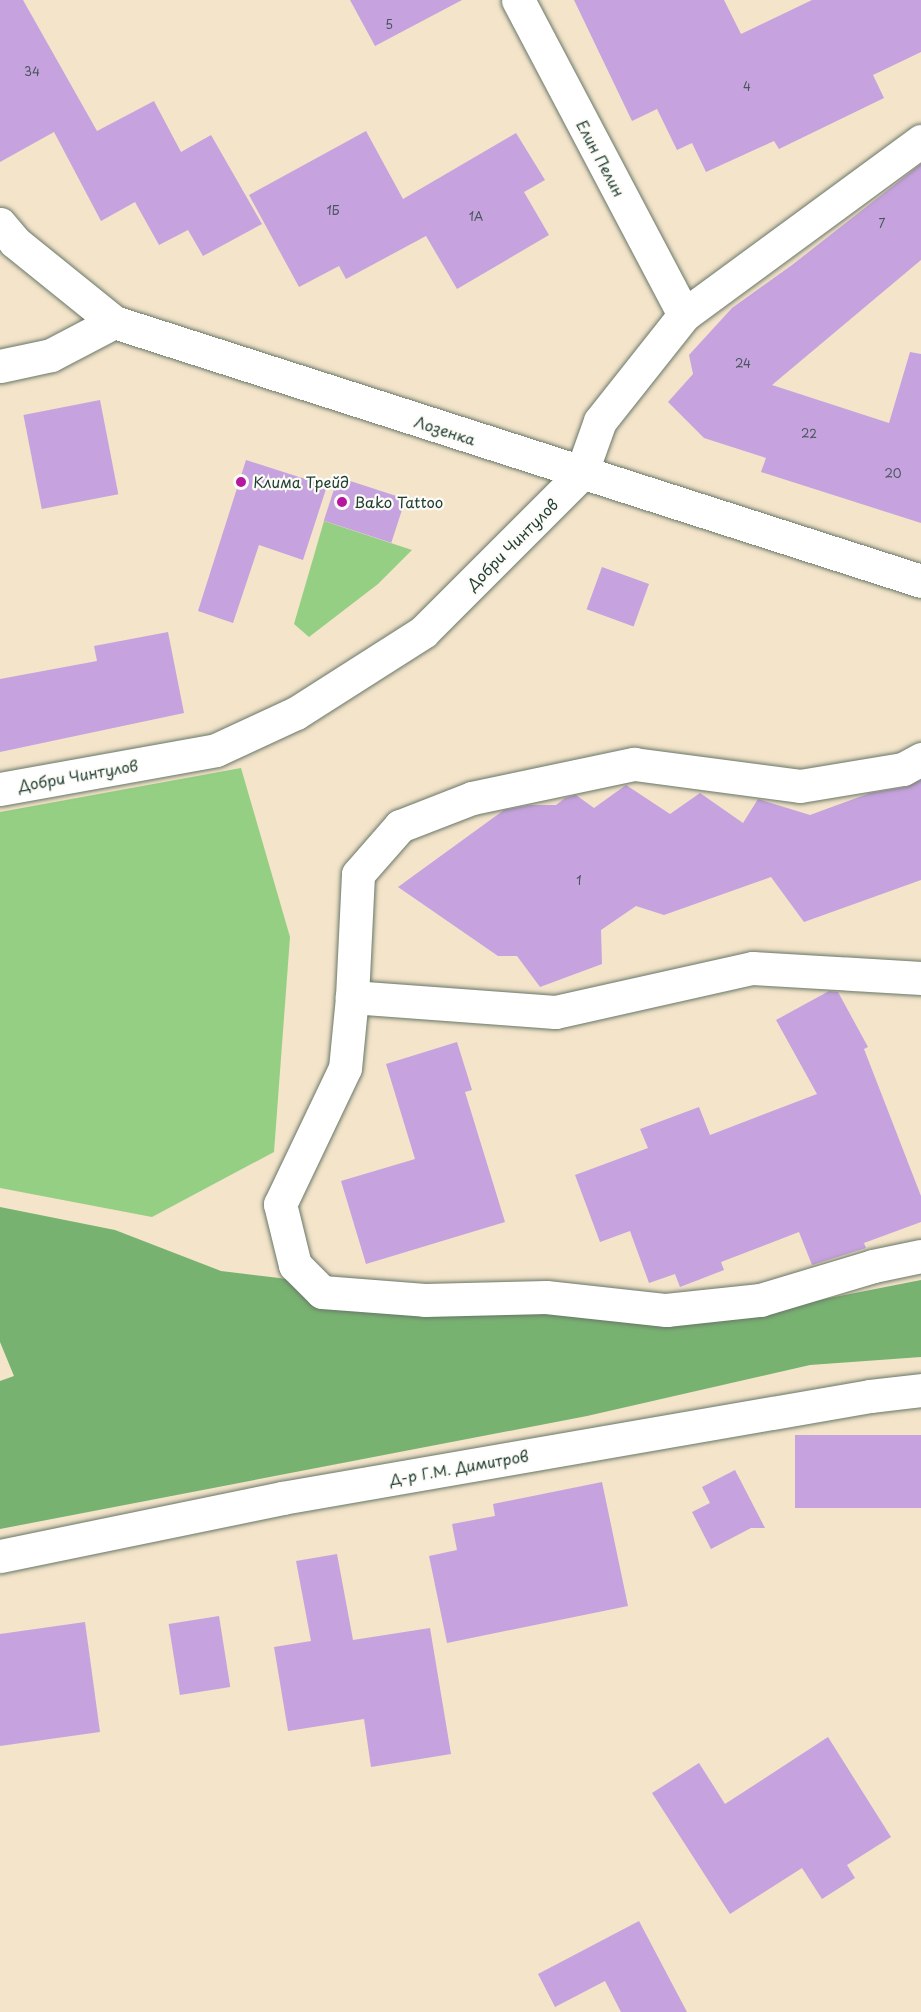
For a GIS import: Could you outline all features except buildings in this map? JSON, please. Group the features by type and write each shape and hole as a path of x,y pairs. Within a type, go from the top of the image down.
{"street":[{"name":"Елин Пелин","path":"518,0 684,315"},
{"name":"Добри Чинтулов","path":"0,789 216,750 296,713 423,632 581,474 600,421 684,315 921,141"},
{"name":"Лозенка","path":"0,224 15,242 114,322 581,474 921,581"},
{"path":"0,366 51,355 114,322"},
{"path":"921,759 903,769 800,786 634,764 472,798 400,826 358,874 352,997 345,1068 280,1204 296,1265 322,1292 425,1300 546,1297 666,1310 760,1300 873,1266 921,1256"},
{"path":"352,997 555,1012 752,968 921,978"},
{"name":"Д-р Г.М. Димитров","path":"0,1556 282,1498 870,1396 921,1390"}],"green space":[{"path":"324,521 412,550 378,584 309,637 294,624"},
{"path":"241,768 290,937 274,1152 152,1217 0,1188 0,812"},
{"path":"0,1207 115,1230 221,1271 594,1316 717,1320 921,1280 921,1357 810,1365 587,1416 0,1529 0,1381 14,1376 0,1342"}],"place":[{"name":"Клима Трейд","path":"241,482"},
{"name":"Bako Tattoo","path":"342,502"}]}
